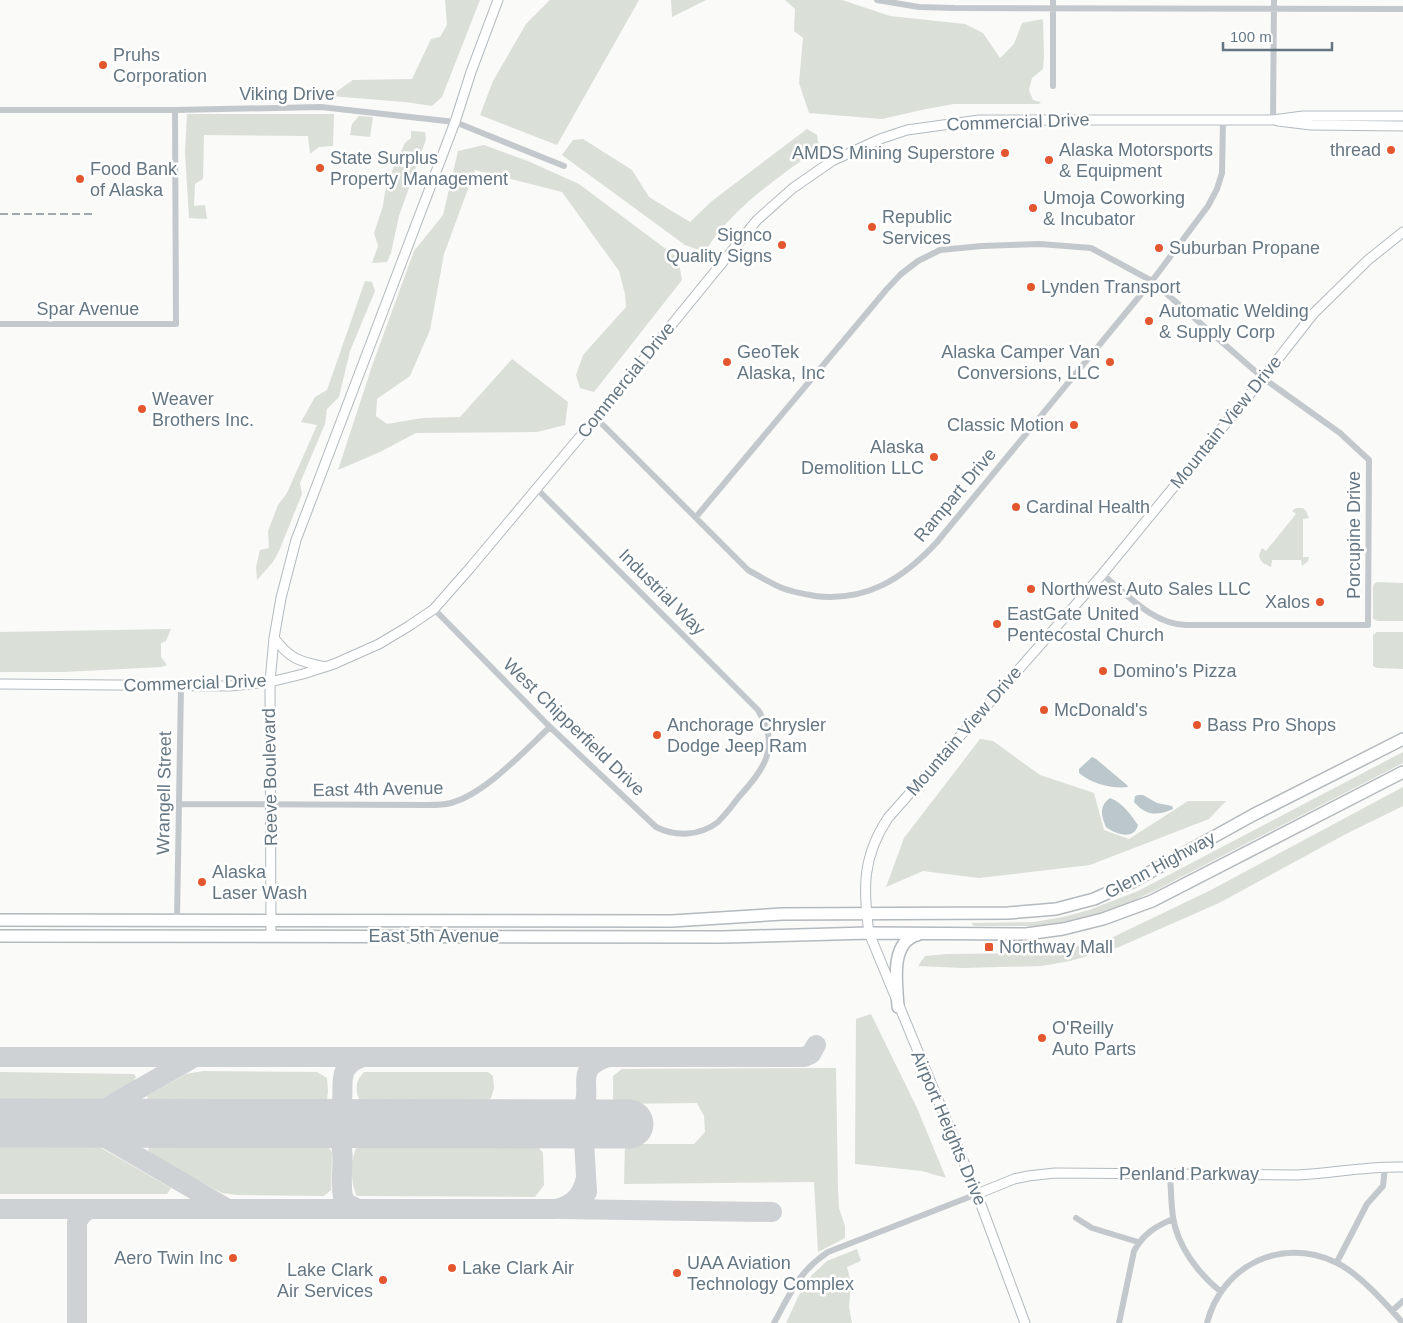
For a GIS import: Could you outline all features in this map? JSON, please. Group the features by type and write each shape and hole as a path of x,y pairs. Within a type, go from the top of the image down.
{"highway":[{"name":"Glenn Highway","path":"866,913 1008,913 1056,909 1094,899 1134,881 1253,815 1403,739"},
{"name":"Glenn Highway","path":"869,933 1026,934 1063,929 1103,920 1152,901 1403,772"},
{"name":"East 5th Avenue","path":"0,920 672,921 782,914 866,913"},
{"name":"East 5th Avenue","path":"0,936 723,937 869,933"},
{"path":"898,1007 898,956 906,941 923,934"}],"street":[{"name":"Reeve Boulevard","path":"271,936 270,682 274,638 281,598 296,540 456,122 470,72 498,0"},
{"path":"877,0 918,7 1403,9"},
{"path":"1053,0 1053,86"},
{"path":"1273,120 1274,0"},
{"name":"Viking Drive","path":"0,110 175,110 320,107 456,122 564,166"},
{"name":"Spar Avenue","path":"0,324 176,324 175,110"},
{"name":"Commercial Drive","path":"0,684 229,686 270,682 325,667 379,644 434,609 596,418 757,220 793,188 832,161 880,139 907,130 932,125 979,120 1273,120 1303,116 1403,116"},
{"name":"Rampart Drive","path":"596,418 748,570 783,589 828,597 872,590 890,582 906,571 937,542 1152,281 1208,206 1217,189 1222,173 1223,120"},
{"name":"Commercial Drive","path":"1273,120 1299,125 1403,126"},
{"name":"Mountain View Drive","path":"869,933 866,913 866,872 869,854 878,833 888,818 1102,574 1314,313 1368,260 1403,232"},
{"name":"Porcupine Drive","path":"696,517 886,290 901,274 918,261 940,250 982,246 1040,244 1090,248 1152,281 1263,378 1340,433 1369,460 1368,625 1186,625 1171,623 1163,621 1150,613 1102,574"},
{"name":"Industrial Way","path":"536,489 720,670 753,704 763,718 769,743 763,767 719,821 708,828"},
{"name":"West Chipperfield Drive","path":"434,609 550,727 656,826 664,831 683,834 694,833 708,828"},
{"path":"274,638 283,649 298,661 325,667"},
{"name":"Wrangell Street","path":"177,920 181,686"},
{"name":"East 4th Avenue","path":"179,804 427,806 451,803 492,780 550,727"},
{"name":"Airport Heights Drive","path":"869,933 977,1194 1025,1323"},
{"path":"1337,1262 1368,1204 1383,1186 1385,1166"},
{"name":"Penland Parkway","path":"977,1194 1014,1179 1055,1173 1297,1175 1385,1166 1403,1167"},
{"path":"1170,1174 1173,1219 1187,1252 1207,1280 1220,1291"},
{"path":"774,1323 804,1272 828,1252 977,1194"},
{"path":"1076,1218 1092,1228 1138,1242"},
{"path":"1119,1323 1134,1251 1138,1242 1157,1226 1173,1219"},
{"path":"1207,1323 1209,1313 1220,1291 1241,1270 1256,1261 1273,1255 1295,1252 1318,1255 1337,1262 1354,1274 1403,1323"},
{"path":"1392,1311 1403,1301"}],"shaded area":[{"path":"445,0 480,0 442,97 432,106 330,96 353,80 412,79 431,39 440,37 447,25"},
{"path":"550,0 639,0 557,145 480,115 493,81 526,24"},
{"path":"671,0 706,0 672,17"},
{"path":"785,0 842,0 890,16 965,24 983,33 1000,58 1014,44 1022,23 1043,19 1043,69 1032,78 1029,90 1033,100 1041,102 1039,104 954,104 882,119 809,113 799,83 803,38 794,31 795,9"},
{"path":"187,114 334,114 333,146 319,147 310,154 308,136 204,135 203,179 195,184 194,206 205,205 207,219 189,218 185,153"},
{"path":"359,116 373,117 370,137 350,135 352,124"},
{"path":"807,129 817,135 819,148 756,195 715,236 705,252 685,245 562,155 573,140 583,139 632,170 649,197 690,222 712,201"},
{"path":"411,131 425,132 426,139 399,216 391,253 387,262 372,263 378,246 374,233 383,206 385,192 405,143 411,138"},
{"path":"484,145 530,162 579,184 678,258 682,280 594,392 580,388 576,375 583,355 626,307 619,271 562,192 475,170 444,254 430,330 410,376 377,399 376,416 387,424 422,418 460,417 512,359 568,402 565,425 537,432 416,433 380,452 338,470 372,366 414,251 443,215 458,151"},
{"path":"365,281 372,282 375,291 350,351 339,397 327,409 325,424 300,483 302,494 279,551 273,562 257,580 256,567 260,550 269,548 268,531 278,505 287,493 317,425 301,422 315,397 327,390"},
{"path":"1296,508 1303,508 1309,518 1303,519 1303,557 1309,557 1308,561 1302,566 1301,560 1272,560 1271,567 1263,563 1259,555 1262,548 1266,551 1296,514 1292,511"},
{"path":"1377,582 1403,583 1403,621 1378,621 1373,619 1373,587"},
{"path":"171,629 166,641 161,643 161,657 167,665 161,667 64,672 0,672 0,632"},
{"path":"1377,632 1403,632 1403,669 1377,668 1373,666 1373,635"},
{"path":"980,739 993,741 1040,775 1094,793 1104,830 1129,839 1188,801 1226,801 1209,819 1090,865 979,878 923,871 886,887 904,838"},
{"path":"1403,752 1403,763 1116,909 1038,926 974,926 971,923 1034,922 1063,917 1089,910 1138,891"},
{"path":"1092,757 1128,787 1102,785 1079,773 1079,769"},
{"path":"1403,787 1403,806 1344,835 1219,903 1119,947 1070,961 1042,966 962,968 918,966 925,956 1047,953 1109,939 1211,890"},
{"path":"1143,795 1157,803 1172,806 1173,809 1157,814 1147,812 1138,807 1134,802 1135,796"},
{"path":"1110,798 1122,806 1138,825 1133,833 1128,835 1119,834 1106,827 1102,811 1104,804"},
{"path":"871,1014 917,1108 946,1178 922,1171 855,1164 856,1019"},
{"path":"836,1068 839,1208 845,1226 845,1238 818,1252 814,1182 624,1184 625,1144 694,1144 705,1132 704,1116 697,1103 613,1104 613,1076 622,1069"},
{"path":"203,1071 317,1072 327,1078 327,1100 321,1104 149,1101 147,1096 186,1074"},
{"path":"0,1072 134,1074 136,1077 132,1083 91,1104 0,1103"},
{"path":"364,1072 488,1072 493,1076 494,1088 491,1098 482,1103 368,1104 360,1102 357,1094 357,1082"},
{"path":"363,1142 536,1144 543,1153 544,1185 535,1197 357,1196 352,1180 352,1162 357,1147"},
{"path":"0,1145 96,1145 171,1188 167,1194 0,1194"},
{"path":"149,1145 326,1145 332,1152 331,1190 324,1196 237,1195 222,1193 148,1154"},
{"path":"857,1249 861,1261 847,1267 851,1283 849,1307 852,1323 786,1323 799,1295 811,1276 827,1261"}],"taxiway":[{"path":"0,1057 804,1057 811,1054 816,1045"},
{"path":"314,1123 333,1117 339,1110 342,1102 343,1077 346,1069 352,1062 363,1057"},
{"path":"558,1124 574,1116 582,1109 585,1102 587,1073 590,1067 608,1057"},
{"path":"67,1123 90,1117 193,1058"},
{"path":"67,1123 92,1130 226,1208"},
{"path":"314,1123 327,1128 336,1135 342,1152 343,1197 346,1203 358,1209"},
{"path":"342,1148 350,1132 367,1124"},
{"path":"558,1124 575,1131 584,1141 587,1192"},
{"path":"0,1209 556,1209 576,1199 582,1190 586,1178"},
{"path":"77,1323 77,1222 82,1214 89,1209"},
{"path":"560,1209 772,1212"}],"runway":[{"path":"0,1123 629,1124"}],"railway":[{"path":"0,214 92,214"}],"place":[{"name":"Pruhs Corporation","path":"103,65"},
{"name":"thread","path":"1391,150"},
{"name":"AMDS Mining Superstore","path":"1005,153"},
{"name":"Alaska Motorsports & Equipment","path":"1049,160"},
{"name":"State Surplus Property Management","path":"320,168"},
{"name":"Food Bank of Alaska","path":"80,179"},
{"name":"Umoja Coworking & Incubator","path":"1033,208"},
{"name":"Republic Services","path":"872,227"},
{"name":"Signco Quality Signs","path":"782,245"},
{"name":"Suburban Propane","path":"1159,248"},
{"name":"Lynden Transport","path":"1031,287"},
{"name":"Automatic Welding & Supply Corp","path":"1149,321"},
{"name":"GeoTek Alaska, Inc","path":"727,362"},
{"name":"Alaska Camper Van Conversions, LLC","path":"1110,362"},
{"name":"Weaver Brothers Inc.","path":"142,409"},
{"name":"Classic Motion","path":"1074,425"},
{"name":"Alaska Demolition LLC","path":"934,457"},
{"name":"Cardinal Health","path":"1016,507"},
{"name":"Northwest Auto Sales LLC","path":"1031,589"},
{"name":"Xalos","path":"1320,602"},
{"name":"EastGate United Pentecostal Church","path":"997,624"},
{"name":"Domino's Pizza","path":"1103,671"},
{"name":"McDonald's","path":"1044,710"},
{"name":"Bass Pro Shops","path":"1197,725"},
{"name":"Anchorage Chrysler Dodge Jeep Ram","path":"657,735"},
{"name":"Alaska Laser Wash","path":"202,882"},
{"name":"Northway Mall","path":"989,947"},
{"name":"O'Reilly Auto Parts","path":"1042,1038"},
{"name":"Aero Twin Inc","path":"233,1258"},
{"name":"Lake Clark Air","path":"452,1268"},
{"name":"UAA Aviation Technology Complex","path":"677,1273"},
{"name":"Lake Clark Air Services","path":"383,1280"}]}
